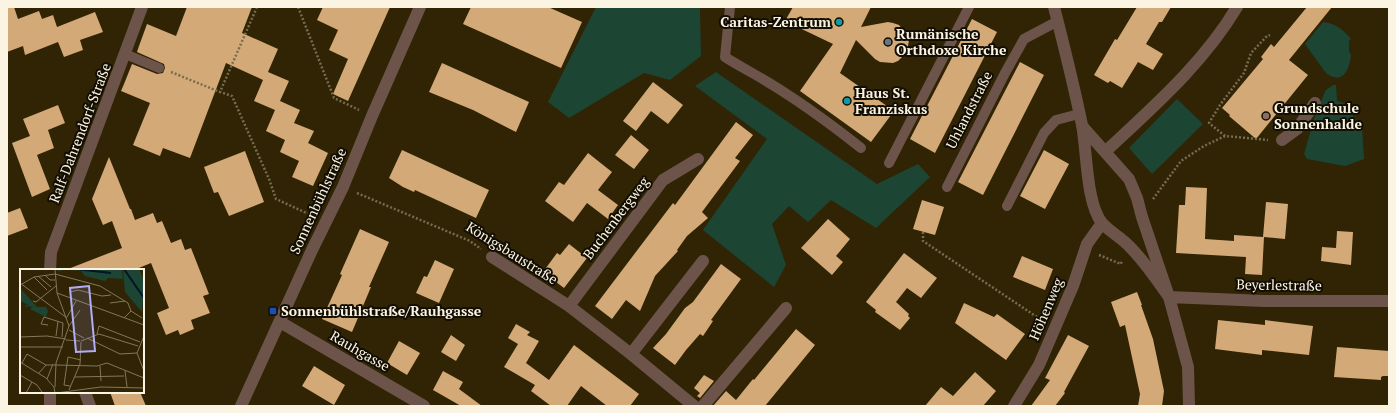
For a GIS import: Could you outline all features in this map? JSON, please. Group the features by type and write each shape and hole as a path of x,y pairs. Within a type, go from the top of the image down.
{"street":[{"name":"Ralf-Dahrendorf-Straße","path":"50,269 51,252 142,7"},
{"name":"Sonnenbühlstraße","path":"241,406 343,187 372,116 420,7"},
{"path":"1054,7 1082,126 1092,196 1102,223 1130,246 1169,297"},
{"path":"1105,152 1181,80 1206,53 1238,7"},
{"path":"1282,140 1297,129 1315,103"},
{"path":"1082,126 1129,179 1137,198 1169,297 1188,367 1189,406"},
{"name":"Buchenbergweg","path":"569,306 663,180 698,159"},
{"name":"Höhenweg","path":"1014,406 1039,365 1073,286 1087,244 1102,223"},
{"name":"Königsbaustraße","path":"492,257 569,306 632,354 694,406"},
{"path":"632,354 703,261"},
{"name":"Beyerlestraße","path":"1169,297 1264,301 1389,300"},
{"path":"703,406 786,308"},
{"name":"Rauhgasse","path":"280,322 424,406"},
{"path":"50,393 50,406"},
{"path":"85,393 90,406"}],"lane":[{"path":"730,7 724,57 794,99 861,148"},
{"path":"889,163 969,7"},
{"name":"Uhlandstraße","path":"947,187 1024,39 1058,21"},
{"path":"125,54 159,68"},
{"path":"1007,206 1044,133 1056,120 1079,114"}],"path":[{"path":"220,92 257,7"},
{"path":"298,7 334,98 372,116"},
{"path":"1225,136 1209,123 1220,105 1244,73 1251,53 1267,36 1270,35"},
{"path":"159,68 232,96 269,179 276,199 326,222"},
{"path":"1142,217 1160,188 1181,161 1204,146 1225,136 1253,139"},
{"name":"Königsbaustraße","path":"343,187 470,241 492,257"},
{"path":"923,232 923,241 1055,329"},
{"path":"1087,244 1096,253 1121,264 1130,246"}],"green space":[{"path":"596,7 700,7 701,56 670,80 644,73 569,118 548,102"},
{"path":"1323,22 1339,28 1351,39 1349,41 1349,52 1351,54 1349,65 1341,77 1332,77 1326,73 1305,44"},
{"path":"716,72 877,184 918,164 930,177 876,228 831,200 808,222 789,206 772,224 786,265 774,287 703,230 767,139 695,86"},
{"path":"1333,85 1336,85 1337,101 1349,105 1352,114 1362,127 1364,159 1345,166 1307,159 1304,154 1314,119 1324,94 1326,90"},
{"path":"1177,99 1203,124 1152,174 1129,148"}],"building":[{"path":"7,7 14,7 18,19 39,11 42,19 53,15 57,27 95,12 103,32 80,40 83,50 64,57 58,42 25,55 23,46 7,52"},
{"path":"187,7 252,7 242,33 278,49 268,72 289,81 280,101 300,110 294,123 314,131 308,143 328,153 313,186 292,177 299,161 280,152 285,140 266,131 275,110 254,101 263,80 226,63 190,158 163,148 160,156 133,145 150,103 121,91 132,64 157,74 163,73 165,68 164,64 137,52 147,24 176,36"},
{"path":"323,7 390,7 348,101 333,94 348,59 329,50 338,30 317,20"},
{"path":"471,7 548,7 582,22 561,68 463,24"},
{"path":"793,7 871,7 861,27 888,22 899,25 907,35 909,40 907,52 898,61 893,63 880,62 875,59 856,40 840,73 894,111 871,142 800,91 833,44 785,21"},
{"path":"1137,7 1171,7 1162,22 1159,22 1146,44 1163,54 1153,70 1138,62 1122,88 1110,81 1108,83 1094,75 1115,39 1117,40"},
{"path":"1307,7 1332,7 1289,60 1308,75 1256,139 1222,108 1263,59 1261,57 1271,44 1274,47"},
{"path":"972,19 997,32 935,153 910,139"},
{"path":"1020,62 1044,75 983,195 958,182"},
{"path":"442,63 529,102 516,132 473,110 429,92"},
{"path":"653,82 683,105 668,124 651,111 636,131 623,121"},
{"path":"58,105 65,123 48,130 54,148 37,155 50,189 32,197 12,143 30,136 23,119"},
{"path":"736,122 753,135 735,158 740,161 702,212 708,218 687,236 677,250 678,251 655,276 640,311 626,300 612,319 595,306 673,203 675,205"},
{"path":"631,135 649,150 634,169 615,155"},
{"path":"402,150 489,190 476,218 415,190 414,192 403,187 389,178"},
{"path":"1044,150 1069,164 1045,209 1020,196"},
{"path":"245,151 264,202 229,216 218,192 214,193 204,167"},
{"path":"588,153 612,172 598,190 618,205 608,219 587,203 573,222 545,201 559,182 564,185"},
{"path":"109,157 135,220 153,213 157,223 162,221 171,243 181,239 185,250 191,248 209,294 203,296 210,313 191,320 194,329 180,335 178,330 166,335 157,313 169,308 151,263 136,269 68,269 122,248 112,221 103,225 92,199"},
{"path":"1186,187 1207,188 1205,239 1234,241 1234,235 1263,237 1266,202 1288,204 1285,239 1264,237 1262,275 1245,274 1246,257 1176,253 1179,205 1185,205"},
{"path":"922,200 944,207 935,235 913,229"},
{"path":"20,208 28,228 7,236 7,213"},
{"path":"828,219 850,239 836,256 843,262 832,275 801,248"},
{"path":"360,229 389,242 369,287 371,287 352,332 322,319 342,275 340,274"},
{"path":"1337,231 1353,232 1351,265 1321,261 1322,247 1336,248"},
{"path":"569,244 587,258 564,288 543,272 557,253 560,255"},
{"path":"904,253 937,278 921,298 907,288 896,302 909,314 908,316 910,318 900,330 875,312 876,310 866,302"},
{"path":"1022,256 1053,269 1045,290 1013,277"},
{"path":"435,260 454,269 439,303 416,293 424,276 427,277"},
{"path":"721,264 741,279 711,320 713,321 703,336 700,334 675,365 653,348 666,334 685,308 693,302"},
{"path":"1137,292 1153,339 1164,391 1162,406 1138,406 1140,394 1125,325 1120,327 1111,302"},
{"path":"964,303 994,317 997,314 1025,334 1006,360 955,323"},
{"path":"1218,320 1265,325 1265,320 1313,326 1309,355 1262,350 1262,355 1215,349"},
{"path":"516,324 530,332 527,335 539,341 526,363 549,380 574,345 639,394 630,406 607,406 581,386 567,406 551,406 531,391 535,385 504,367 518,344 508,338"},
{"path":"796,329 815,345 765,406 713,406 726,391 736,400"},
{"path":"451,335 465,345 456,361 441,352"},
{"path":"1068,335 1089,346 1064,392 1065,393 1055,406 1031,406 1050,380 1045,378"},
{"path":"399,341 420,353 407,375 387,363"},
{"path":"1337,347 1389,351 1389,376 1381,377 1381,380 1334,377"},
{"path":"314,366 345,385 334,405 302,386"},
{"path":"443,371 463,382 459,389 482,406 461,406 433,390"},
{"path":"975,372 996,391 983,406 925,406 941,387 953,396"},
{"path":"704,375 714,381 700,398 697,396 700,393 694,388"},
{"path":"110,393 140,393 146,406 115,406"}],"place":[{"name":"Caritas-Zentrum","path":"839,22"},
{"name":"Rumänische Orthdoxe Kirche","path":"888,42"},
{"name":"Haus St. Franziskus","path":"847,101"},
{"name":"Grundschule Sonnenhalde","path":"1266,116"},
{"name":"Sonnenbühlstraße/Rauhgasse","path":"273,311"}]}
